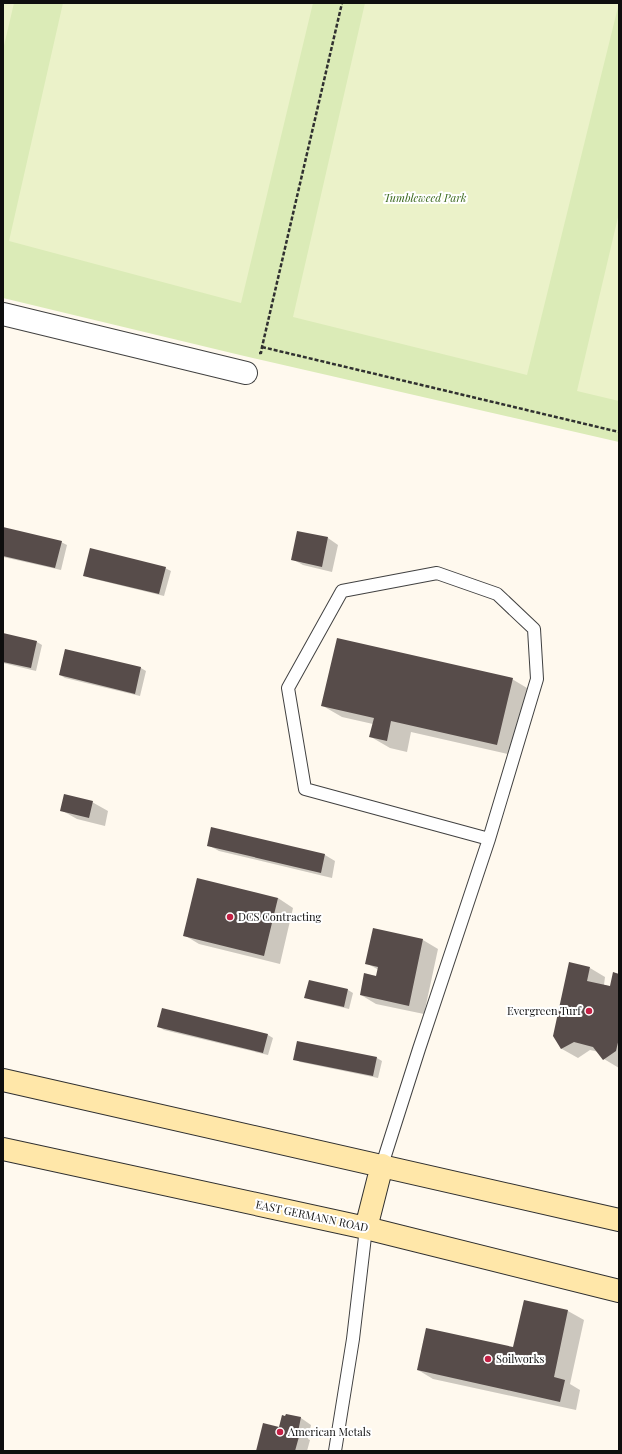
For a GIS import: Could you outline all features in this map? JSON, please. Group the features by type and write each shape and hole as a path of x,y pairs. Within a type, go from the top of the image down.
{"main road":[{"path":"3,1080 619,1220"},
{"name":"EAST GERMANN ROAD","path":"3,1149 366,1228 619,1291"},
{"path":"366,1228 382,1165"}],"street":[{"path":"3,314 246,373"}],"lane":[{"path":"382,1165 416,1057 489,839 537,679 534,629 497,594 437,573 342,591 288,688 305,789 489,839"},
{"path":"335,1451 353,1339 366,1228"}],"path":[{"path":"261,353 342,3"},
{"path":"262,347 619,432"}],"green space":[{"name":"Tumbleweed Park","path":"3,3 619,3 619,442 240,355 3,298"},
{"path":"3,3 14,3 3,50"},
{"path":"63,3 313,3 241,303 9,241"},
{"path":"365,3 619,3 527,375 293,317"},
{"path":"619,213 619,401 577,391"}],"building":[{"path":"3,527 62,541 55,568 3,556"},
{"path":"297,531 328,537 322,567 291,560"},
{"path":"90,548 166,567 159,594 83,576"},
{"path":"3,633 37,641 31,668 3,662"},
{"path":"337,638 513,678 497,745 391,721 387,741 369,737 374,718 321,706"},
{"path":"65,649 141,667 135,694 59,675"},
{"path":"64,794 93,801 89,818 60,811"},
{"path":"211,827 325,854 321,873 207,846"},
{"name":"DCS Contracting","path":"197,878 278,898 264,956 183,936"},
{"path":"373,928 423,939 409,1006 360,995 364,973 376,976 378,967 365,964"},
{"name":"Evergreen Turf","path":"569,962 590,967 587,981 610,986 613,972 619,974 619,1038 616,1051 603,1060 593,1047 574,1042 561,1049 553,1036"},
{"path":"309,980 348,989 344,1007 304,998"},
{"path":"162,1008 268,1034 263,1053 157,1027"},
{"path":"297,1041 377,1057 373,1076 293,1060"},
{"name":"Soilworks","path":"524,1300 568,1310 554,1377 565,1380 560,1402 417,1370 426,1328 513,1347"},
{"name":"American Metals","path":"286,1414 301,1417 298,1432 300,1433 295,1451 256,1451 263,1423 279,1427 282,1415 285,1416"}],"place":[{"name":"DCS Contracting","path":"230,917"},
{"name":"Evergreen Turf","path":"589,1011"},
{"name":"Soilworks","path":"488,1359"},
{"name":"American Metals","path":"280,1432"}]}
